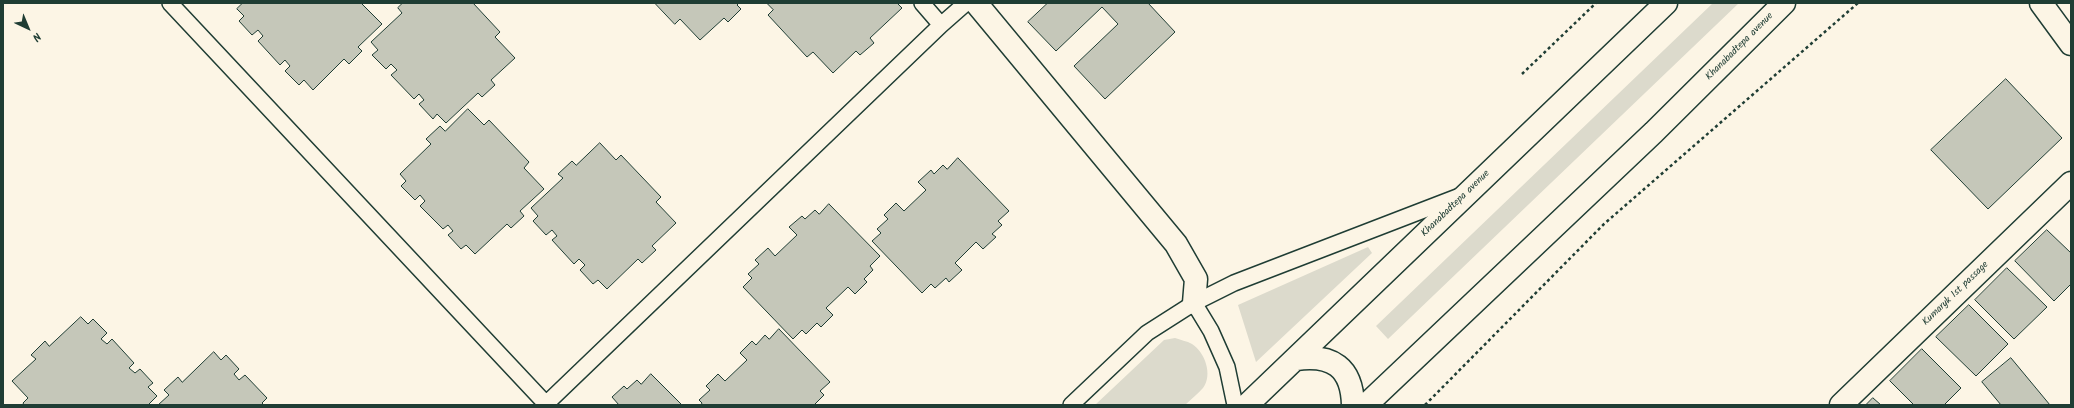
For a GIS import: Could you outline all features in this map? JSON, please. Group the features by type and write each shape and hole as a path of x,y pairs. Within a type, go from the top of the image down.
{"main road":[{"path":"976,3 1176,244 1196,279 1194,303"},
{"name":"Khanabadtepa avenue","path":"1247,405 1666,3"},
{"name":"Khanabadtepa avenue","path":"1366,405 1648,138 1784,3"},
{"path":"2041,3 2071,44"},
{"name":"Kumaryk 1st passage","path":"1841,405 2071,183"},
{"path":"1296,359 1318,358 1334,363 1344,371 1352,392 1353,405"}],"lane":[{"path":"170,3 545,404 941,25 966,3"},
{"path":"922,3 941,25"},
{"path":"1071,405 1148,333 1194,303 1234,283 1468,193"},
{"path":"1194,303 1211,331 1227,367 1235,405"}],"path":[{"path":"1522,74 1596,3"},
{"path":"1425,405 1604,224 1858,3"}],"shaded area":[{"path":"1713,3 1739,3 1388,339 1376,326"},
{"path":"1368,247 1372,253 1256,362 1238,305"},
{"path":"1175,338 1190,343 1201,352 1207,370 1206,383 1203,388 1185,405 1095,405 1164,340"}],"building":[{"path":"243,3 361,3 382,24 358,47 362,51 349,64 344,59 313,90 304,80 299,85 285,71 290,66 285,60 280,65 258,41 263,36 258,30 252,35 239,21 244,16 237,9"},
{"path":"403,3 473,3 500,32 495,37 515,58 491,80 495,85 482,97 478,93 446,123 437,114 433,119 419,104 424,100 419,94 414,99 391,75 397,70 391,64 386,69 372,55 378,50 371,42 402,13 398,8"},
{"path":"655,3 739,3 737,5 741,9 728,22 724,18 700,40 680,19 675,24"},
{"path":"767,3 897,3 902,8 870,38 874,43 860,55 856,51 833,73 813,52 807,57 768,15 773,10"},
{"path":"1048,3 1148,3 1175,32 1105,99 1074,66 1118,24 1102,7 1056,51 1028,22"},
{"path":"2006,79 2062,138 1988,209 1931,150"},
{"path":"468,109 484,125 489,120 529,162 524,168 544,189 520,211 524,216 511,228 507,224 475,254 466,245 461,249 448,235 453,231 448,225 443,229 420,206 425,201 420,195 415,200 401,186 406,181 400,174 431,144 426,139 440,126 445,131"},
{"path":"600,143 616,160 621,155 661,197 656,202 676,223 652,246 656,250 642,263 638,259 607,289 598,280 593,284 580,270 585,265 579,259 574,264 552,240 557,236 552,230 546,235 533,221 538,216 531,208 563,178 558,174 572,161 576,165"},
{"path":"958,158 1009,211 998,221 1002,225 992,234 996,237 983,249 976,242 955,263 962,270 949,282 946,278 935,288 931,284 922,293 872,241 881,233 877,229 888,219 884,215 896,203 904,211 926,190 918,182 931,170 934,174 943,165 947,169"},
{"path":"829,204 880,256 870,266 873,270 864,279 867,282 855,294 848,287 826,308 833,315 821,327 817,323 806,334 802,330 793,339 743,287 752,278 748,274 759,264 755,260 768,248 775,256 797,235 789,227 802,216 805,219 815,210 819,214"},
{"path":"2047,230 2071,253 2071,284 2054,301 2015,261"},
{"path":"2007,268 2047,307 2014,339 1975,300"},
{"path":"1969,305 2008,344 1976,376 1936,337"},
{"path":"81,317 88,324 93,319 107,333 101,339 107,344 112,339 134,363 129,368 135,373 140,369 153,383 148,387 157,396 148,405 24,405 23,403 28,398 12,381 36,359 31,355 45,341 49,346"},
{"path":"779,329 830,382 820,391 824,395 814,405 701,405 702,403 699,400 710,390 706,386 718,374 725,381 747,360 740,353 752,341 756,345 765,335 769,339"},
{"path":"1922,349 1961,388 1944,405 1914,405 1890,381"},
{"path":"214,352 221,360 226,355 239,369 234,374 239,380 245,375 267,398 262,403 264,405 158,405 169,395 164,390 178,377 182,382"},
{"path":"2011,358 2050,405 2001,405 1982,382"},
{"path":"651,374 682,405 619,405 612,397 624,386 627,389 637,380 641,384"},
{"path":"1873,398 1881,405 1866,405"}]}
